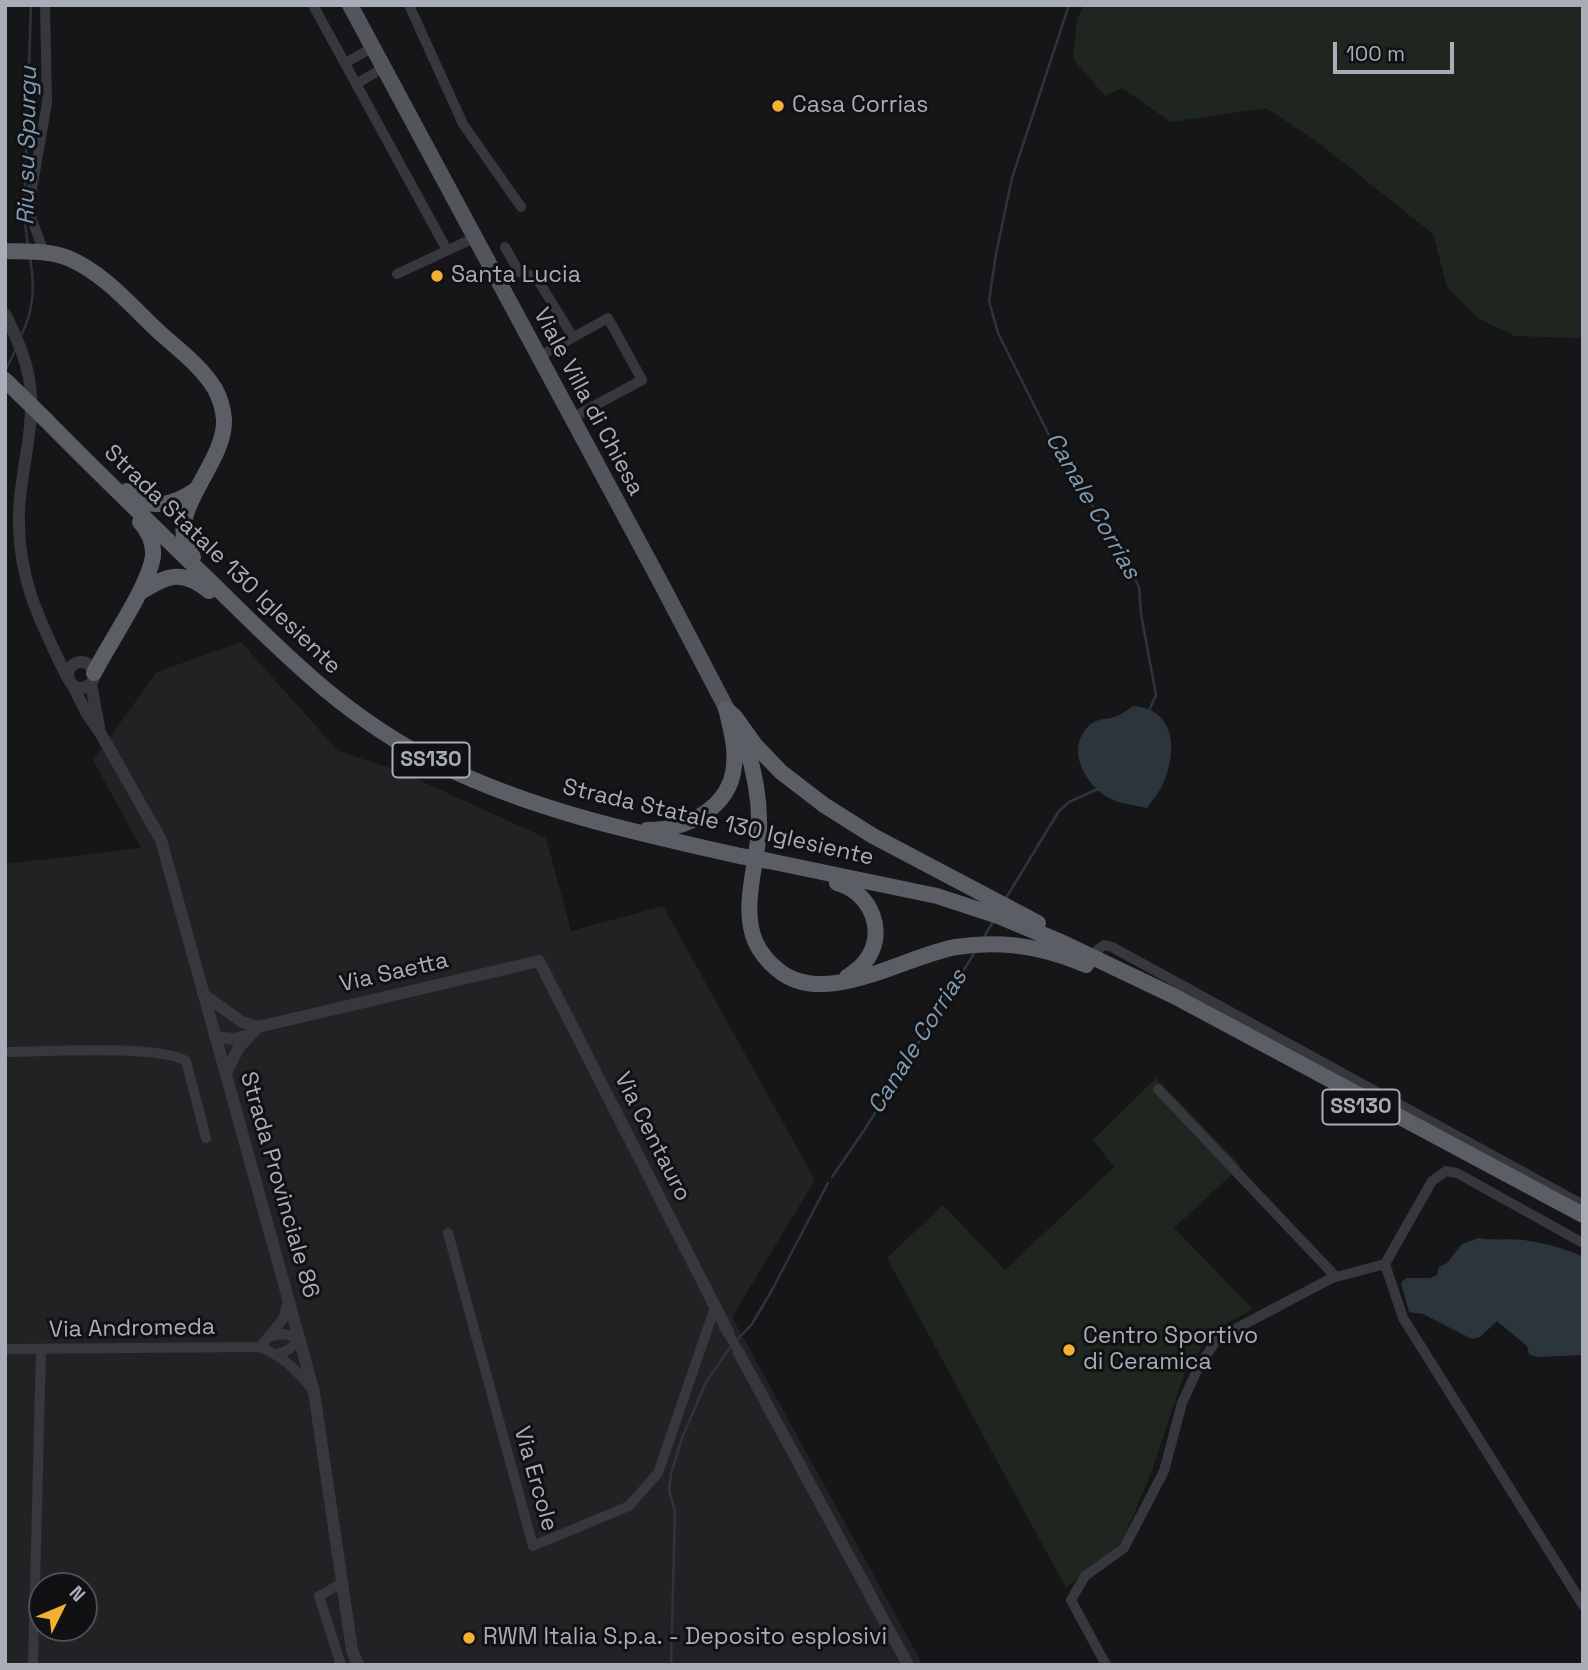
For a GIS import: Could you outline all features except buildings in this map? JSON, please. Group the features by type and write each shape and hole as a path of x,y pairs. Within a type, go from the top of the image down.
{"highway":[{"path":"5,261 13,251 44,252 69,259 98,276 198,368 216,390 222,408 223,430 214,461 197,489 183,523 182,535 187,548 241,603 263,634"},
{"name":"Strada Statale 130 Iglesiente","path":"5,380 303,673 359,718 439,765 522,799 588,820 740,856 982,902"},
{"path":"83,457 108,473 134,497 147,503 175,503 197,489"},
{"path":"83,457 100,482 147,529 153,557 139,593 107,647 87,670"},
{"path":"139,593 166,577 182,577 206,588 231,611 263,634"},
{"path":"655,834 680,826 709,811 719,800 734,767 734,741 726,709"},
{"path":"726,709 781,772 824,805 982,902 1094,953 1174,996"},
{"path":"746,746 757,787 759,830 750,926 755,942 772,964 795,980 820,984 843,982 932,953 986,944 1043,950 1075,960 1140,988"},
{"path":"770,862 795,874 848,886 866,901 875,924 875,941 864,963 843,982"},
{"name":"SS130","path":"1004,912 1174,996 1583,1214"},
{"name":"SS130","path":"1063,943 1140,988 1583,1226"}],"main road":[{"name":"Viale Villa di Chiesa","path":"350,5 746,746"}],"street":[{"path":"44,252 32,220 30,201 47,103 45,5"},
{"path":"313,5 447,250"},
{"path":"409,5 463,124 521,207"},
{"path":"345,63 372,48"},
{"path":"356,85 383,68"},
{"path":"397,274 474,238"},
{"path":"505,247 519,272 536,277 573,337"},
{"name":"Strada Provinciale 86","path":"5,314 25,361 31,396 19,513 23,570 36,614 51,645 86,712 161,840 314,1392 352,1650 358,1665"},
{"path":"538,357 608,318 642,380 570,418"},
{"name":"Strada Provinciale 86","path":"51,645 87,670 101,734"},
{"path":"69,668 87,670 85,688 70,682 69,668"},
{"path":"1094,953 1104,945 1112,947 1583,1205"},
{"name":"Via Saetta","path":"226,1073 239,1047 258,1027 539,961"},
{"name":"Via Centauro","path":"539,961 728,1332"},
{"name":"Via Saetta","path":"203,994 242,1023 258,1027"},
{"path":"215,1037 229,1025 242,1023"},
{"path":"215,1037 234,1039 247,1036"},
{"path":"5,1052 174,1054 186,1061 206,1138"},
{"path":"1158,1089 1336,1278"},
{"path":"1106,1665 1071,1600 1085,1576 1124,1548 1164,1471 1182,1403 1199,1366 1218,1338 1336,1278 1385,1264 1432,1181 1446,1171 1457,1173 1583,1243"},
{"name":"Via Ercole","path":"448,1233 533,1546 629,1506 658,1473 715,1307"},
{"path":"1385,1264 1403,1318 1583,1605"},
{"path":"260,1347 283,1319 289,1296"},
{"path":"728,1332 908,1665"},
{"path":"271,1336 284,1334 301,1339"},
{"path":"278,1354 288,1350 301,1339"},
{"name":"Via Andromeda","path":"5,1349 260,1347 278,1354 297,1370 314,1392"},
{"path":"33,1665 41,1349"},
{"path":"341,1665 319,1596 342,1583"}],"shaded area":[{"path":"1085,5 1583,5 1583,336 1515,336 1477,318 1447,287 1433,234 1320,144 1266,108 1171,122 1122,88 1105,96 1073,59 1077,18"},
{"path":"241,642 338,751 399,771 546,838 571,931 663,906 815,1180 732,1317 923,1665 5,1665 5,864 141,848 93,760 157,672"},
{"path":"1134,706 1148,709 1159,716 1170,735 1168,772 1147,808 1118,802 1101,793 1087,777 1079,758 1080,738 1089,725 1117,716"},
{"name":"Centro Sportivo di Ceramica","path":"1156,1078 1241,1166 1174,1228 1253,1309 1215,1330 1186,1369 1150,1476 1122,1542 1066,1588 887,1258 943,1205 1005,1270 1114,1167 1093,1140"},
{"path":"1479,1238 1532,1241 1562,1248 1583,1257 1583,1355 1537,1357 1529,1354 1527,1346 1497,1321 1480,1337 1472,1339 1423,1314 1409,1312 1401,1283 1406,1278 1430,1278 1437,1275 1439,1267 1447,1263 1462,1244"}],"waterway":[{"name":"Riu su Spurgu","path":"28,245 24,217 31,5"},
{"name":"Canale Corrias","path":"1069,5 1012,178 989,301 998,333 1050,437 1139,587 1141,614 1156,695 1149,711"},
{"name":"Riu su Spurgu","path":"22,334 32,297 30,258"},
{"name":"Riu su Spurgu","path":"5,371 16,349"},
{"name":"Canale Corrias","path":"1006,898 1059,811 1069,802 1098,789"},
{"name":"Canale Corrias","path":"984,937 993,922"},
{"name":"Canale Corrias","path":"832,1177 865,1129 975,952"},
{"name":"Canale Corrias","path":"737,1340 752,1324 772,1290 828,1183"},
{"name":"Canale Corrias","path":"671,1665 675,1511 669,1490 671,1474 682,1438 706,1382 732,1345"}],"place":[{"name":"Casa Corrias","path":"778,106"},
{"name":"Santa Lucia","path":"437,276"},
{"name":"Centro Sportivo di Ceramica","path":"1069,1350"},
{"name":"RWM Italia S.p.a. - Deposito esplosivi","path":"469,1638"}]}
